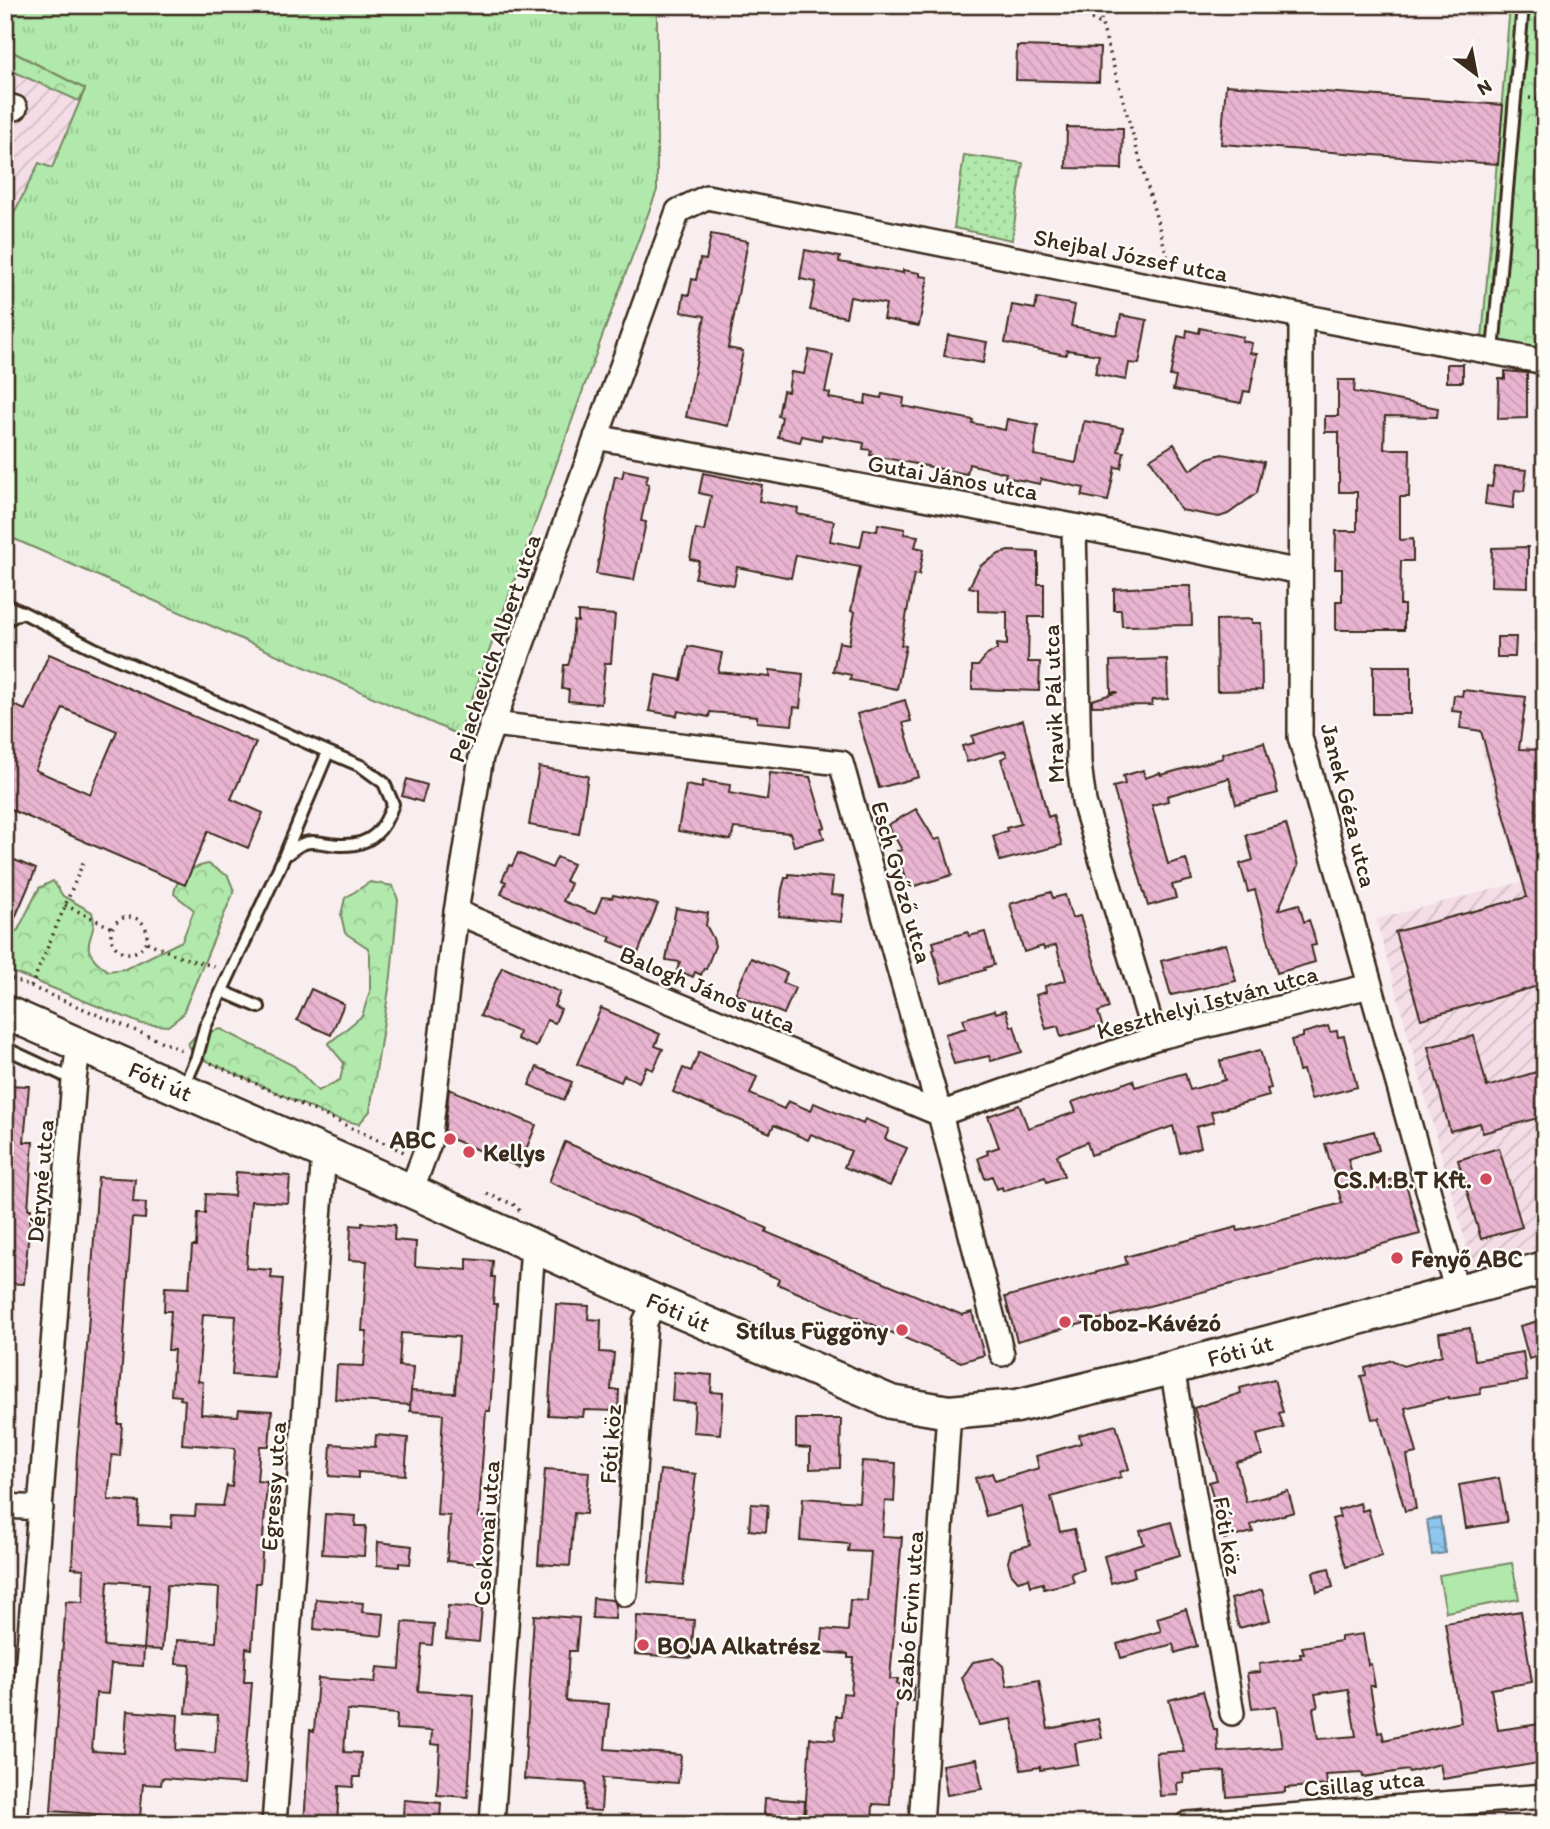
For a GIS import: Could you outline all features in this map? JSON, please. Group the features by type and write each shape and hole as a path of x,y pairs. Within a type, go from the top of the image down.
{"main road":[{"name":"Fóti út","path":"5,1012 411,1191 530,1232 655,1301 891,1402 949,1412 1017,1406 1171,1368 1545,1268"}],"street":[{"name":"Shejbal József utca","path":"707,197 1178,292 1545,362"},
{"name":"Pejachevich Albert utca","path":"411,1191 429,1143 456,912 481,757 678,211 707,197"},
{"name":"Janek Géza utca","path":"1301,316 1300,737 1457,1292"},
{"name":"Gutai János utca","path":"596,437 1074,526 1300,572"},
{"name":"Mravik Pál utca","path":"1074,526 1079,764 1084,802 1155,1038"},
{"name":"Esch Győző utca","path":"492,724 842,763 940,1114 1002,1354"},
{"name":"Balogh János utca","path":"456,912 940,1114"},
{"name":"Keszthelyi István utca","path":"940,1114 1155,1038 1370,986"},
{"name":"Déryné utca","path":"16,1824 79,1044"},
{"name":"Egressy utca","path":"274,1824 324,1152"},
{"name":"Csokonai utca","path":"492,1824 530,1232"},
{"name":"Fóti köz","path":"625,1594 645,1322 655,1301"},
{"name":"Fóti köz","path":"1171,1368 1232,1713"},
{"name":"Szabó Ervin utca","path":"921,1824 949,1412"},
{"path":"5,1506 41,1508"},
{"name":"Csillag utca","path":"1187,1824 1453,1813 1545,1796"}],"lane":[{"path":"1493,352 1523,5"},
{"path":"5,605 93,648 361,766 384,783 393,804 386,824 368,841 341,846 318,841 298,844 284,857"},
{"path":"5,621 22,612"},
{"path":"182,1090 197,1057 205,1027 284,857 328,752"},
{"path":"222,991 258,1007"},
{"path":"5,1048 74,1080"}],"path":[{"path":"1067,5 1102,25"},
{"path":"1098,5 1178,292"},
{"path":"31,987 85,858"},
{"path":"65,905 112,928"},
{"path":"130,917 141,921 147,930 146,942 139,951 128,953 118,949 111,940 112,928 119,919 130,917"},
{"path":"146,942 180,957 231,971"},
{"path":"5,976 197,1057 422,1160"},
{"path":"475,1190 513,1204 530,1232"}],"shaded area":[{"path":"5,68 79,101 52,169 38,163 5,231"},
{"path":"1480,744 1545,747 1545,1246 1472,1266 1376,919 1522,882"}],"green space":[{"path":"5,5 657,5 657,190 459,735 5,535 5,231 39,163 52,168 85,89 5,48"},
{"path":"1510,5 1545,5 1545,352 1482,339"},
{"path":"5,48 85,89 79,101 5,68"},
{"path":"964,155 1023,163 1012,240 954,228"},
{"path":"208,864 228,876 234,891 182,1015 168,1026 142,1024 5,969 5,940 18,930 39,888 53,881 63,896 92,912 94,921 89,947 97,962 108,971 125,969 182,941 194,910 174,894 175,888 186,873"},
{"path":"370,882 393,886 398,900 391,976 370,1111 359,1124 333,1118 194,1055 188,1044 196,1035 221,1029 294,1066 318,1091 340,1080 344,1063 328,1044 362,1016 370,991 368,948 345,933 341,915 345,898"},
{"path":"1512,1563 1519,1599 1446,1612 1439,1575"}],"water":[{"path":"1440,1518 1445,1553 1432,1555 1427,1520"}],"building":[{"path":"1017,46 1100,48 1099,82 1016,80"},
{"path":"1226,85 1503,105 1498,164 1221,144"},
{"path":"1067,127 1123,128 1122,169 1066,168"},
{"path":"711,234 748,241 728,348 743,351 728,426 686,417 705,316 681,312 684,294 689,295 692,279 696,280 700,259 706,260"},
{"path":"805,250 840,257 839,262 903,273 903,270 928,277 919,326 883,319 886,304 850,297 846,317 810,310 816,282 800,279"},
{"path":"1037,298 1075,305 1071,326 1117,335 1121,315 1147,320 1139,364 1129,363 1126,380 1095,374 1099,355 1067,350 1066,355 1005,343 1012,305 1035,309"},
{"path":"1200,328 1243,337 1242,341 1252,343 1250,353 1257,354 1250,392 1244,391 1241,403 1173,390 1176,377 1170,376 1178,336 1186,338 1187,330 1199,333"},
{"path":"948,335 987,342 983,363 944,356"},
{"path":"809,350 833,355 825,392 830,393 829,398 865,404 866,395 881,398 882,394 904,398 903,406 973,420 972,423 1005,430 1007,419 1038,425 1034,455 1076,463 1084,421 1123,428 1118,451 1124,452 1121,468 1115,467 1108,501 1082,496 1084,488 1041,479 1040,484 1005,477 1006,473 969,464 967,474 870,455 871,450 863,449 864,443 822,435 821,440 802,436 800,442 778,437 782,417 778,416 783,391 788,392 791,372 804,374"},
{"path":"1447,364 1463,364 1463,382 1447,382"},
{"path":"1505,371 1527,373 1527,418 1498,419 1499,379 1505,379"},
{"path":"1338,380 1355,380 1354,392 1438,408 1437,417 1385,416 1384,449 1410,449 1409,497 1400,497 1400,540 1413,539 1413,561 1401,561 1400,605 1404,605 1404,630 1336,630 1336,601 1342,601 1342,569 1335,569 1336,531 1357,531 1357,492 1339,492 1339,432 1325,432 1325,416 1338,416"},
{"path":"1174,444 1190,470 1208,458 1222,454 1264,462 1257,493 1228,514 1219,517 1181,510 1150,459"},
{"path":"1495,467 1527,470 1524,491 1515,490 1513,508 1485,504 1487,486 1492,487"},
{"path":"624,470 648,475 646,483 649,484 641,521 646,522 634,580 596,574 615,476 622,478"},
{"path":"703,473 762,485 759,501 798,508 797,514 834,521 830,541 860,547 864,529 877,531 878,524 905,529 904,534 918,536 915,547 924,549 919,575 914,574 901,645 906,646 897,689 850,680 851,675 833,671 839,642 849,644 855,612 851,611 860,567 796,555 791,578 737,567 734,585 695,578 699,561 690,559 696,529 704,531 711,496 699,493"},
{"path":"1528,547 1528,587 1491,586 1492,548"},
{"path":"1008,551 1038,552 1038,584 1044,584 1044,617 1029,617 1028,662 1040,662 1039,691 972,689 972,666 978,666 986,656 997,649 997,644 1007,645 1007,612 978,611 978,589 969,587 980,566"},
{"path":"1191,586 1192,625 1122,626 1121,610 1114,610 1114,589"},
{"path":"578,612 615,615 611,663 605,663 601,704 568,701 569,690 562,689 564,665 568,665 570,659 574,621 578,622"},
{"path":"1252,619 1252,623 1261,623 1262,690 1217,691 1216,620"},
{"path":"1497,637 1516,637 1515,657 1497,657"},
{"path":"688,646 722,653 718,672 770,677 770,670 803,674 800,708 794,707 792,725 757,722 757,716 710,712 709,717 678,711 677,716 649,711 656,675 681,680"},
{"path":"49,654 256,743 231,799 263,813 248,848 208,831 185,885 5,807 5,755 11,742 5,740 5,701 25,710","holes":["63,708 117,731 90,794 35,770"]},
{"path":"1167,659 1168,699 1152,700 1152,705 1092,706 1092,700 1118,692 1111,692 1110,661"},
{"path":"1373,666 1411,666 1411,714 1373,714"},
{"path":"1463,690 1526,697 1519,749 1545,750 1545,984 1421,1019 1395,932 1527,897 1481,731 1460,728 1462,712 1452,711 1454,695 1462,696"},
{"path":"905,700 911,721 903,723 919,777 879,788 857,714"},
{"path":"1023,720 1048,817 1053,815 1062,845 1000,861 993,836 1007,831 1006,828 1021,824 1001,759 1007,756 1005,751 967,762 962,746 974,743 972,736"},
{"path":"1264,742 1278,793 1236,804 1229,778 1167,796 1168,801 1152,805 1168,864 1186,859 1192,880 1172,885 1176,898 1148,906 1113,787 1125,784 1123,776 1143,770 1145,778 1160,773 1161,775 1223,758 1222,754"},
{"path":"539,767 588,776 579,834 529,825"},
{"path":"770,773 810,777 825,827 821,828 824,838 794,846 790,833 734,828 731,840 678,831 686,785 702,788 703,781 730,785 729,793 767,800"},
{"path":"407,779 427,785 422,802 402,796"},
{"path":"916,809 935,840 941,838 952,875 908,888 897,851 902,850 888,825"},
{"path":"1286,824 1298,866 1278,910 1299,904 1304,922 1309,920 1313,932 1316,945 1311,946 1315,962 1277,973 1255,890 1248,892 1240,864 1253,860 1246,835"},
{"path":"518,853 552,868 557,857 573,864 565,881 571,884 563,901 595,914 602,897 612,898 613,895 658,904 638,953 609,941 611,937 501,894 506,882 502,880"},
{"path":"5,856 36,869 5,941"},
{"path":"789,874 833,878 831,895 844,896 841,922 779,916 782,889"},
{"path":"1051,892 1053,898 1065,895 1072,918 1080,916 1109,1008 1098,1012 1102,1025 1061,1037 1058,1026 1046,1029 1036,995 1046,992 1045,986 1066,980 1056,945 1024,952 1010,904"},
{"path":"676,908 708,913 706,925 715,946 701,975 695,972 693,977 677,970 680,962 666,960"},
{"path":"968,932 969,936 985,932 994,965 942,983 933,942"},
{"path":"1226,944 1236,981 1171,995 1161,961"},
{"path":"751,958 787,973 783,983 795,988 784,1014 735,994"},
{"path":"502,967 560,992 554,1006 561,1009 555,1023 547,1020 536,1047 517,1039 519,1032 480,1016"},
{"path":"311,989 344,1004 331,1035 297,1020"},
{"path":"601,1008 660,1034 655,1046 663,1049 653,1070 646,1067 639,1082 624,1075 621,1082 577,1064"},
{"path":"995,1010 996,1013 1006,1010 1022,1052 991,1061 989,1056 954,1064 945,1034 966,1028 963,1019"},
{"path":"1328,1026 1330,1032 1337,1031 1338,1037 1344,1036 1357,1087 1311,1099 1303,1070 1299,1071 1291,1040 1303,1037 1303,1033"},
{"path":"1474,1036 1487,1087 1536,1072 1545,1104 1545,1116 1483,1133 1480,1123 1450,1131 1428,1047"},
{"path":"1260,1050 1271,1088 1267,1089 1269,1096 1211,1112 1214,1122 1196,1127 1201,1147 1180,1153 1173,1126 1091,1155 1087,1142 1057,1155 1064,1176 1047,1182 1045,1177 1003,1191 1002,1187 997,1189 992,1176 985,1179 978,1158 999,1147 988,1116 1019,1105 1028,1128 1076,1112 1072,1102 1133,1080 1135,1087 1185,1073 1190,1090 1225,1080 1220,1061"},
{"path":"699,1052 757,1077 750,1094 784,1109 788,1101 811,1111 814,1103 863,1124 865,1119 889,1129 885,1139 907,1148 890,1186 844,1167 851,1151 811,1134 808,1140 774,1125 770,1133 673,1092 683,1068 691,1071"},
{"path":"537,1067 572,1082 564,1100 529,1085"},
{"path":"5,1085 29,1086 24,1142 33,1142 28,1209 31,1209 24,1284 5,1283"},
{"path":"449,1089 536,1125 519,1167 444,1136"},
{"path":"1374,1131 1379,1150 1348,1159 1356,1189 1397,1178 1399,1186 1406,1184 1420,1234 1017,1341 1005,1297 1127,1264 1125,1257 1342,1203 1325,1144"},
{"path":"565,1142 767,1228 766,1232 962,1315 972,1312 984,1355 961,1362 777,1284 779,1279 549,1182"},
{"path":"1499,1148 1522,1227 1481,1239 1458,1160"},
{"path":"236,1172 290,1176 288,1203 251,1201 246,1268 272,1270 271,1278 283,1279 275,1378 232,1375 236,1316 203,1314 198,1381 203,1382 201,1414 238,1416 239,1409 272,1411 269,1446 260,1446 257,1481 267,1482 252,1649 246,1648 244,1682 252,1682 244,1784 162,1778 161,1785 143,1784 140,1817 51,1811 66,1601 83,1602 84,1569 72,1568 77,1453 98,1177 135,1179 133,1202 146,1203 145,1219 132,1218 118,1424 122,1424 120,1456 112,1455 108,1500 139,1502 138,1525 171,1527 172,1515 195,1516 196,1505 223,1506 227,1486 232,1487 235,1448 182,1444 185,1400 180,1399 181,1396 171,1395 174,1350 168,1350 171,1311 164,1311 165,1287 189,1288 192,1246 196,1246 198,1213 205,1213 206,1194 234,1196","holes":["108,1581 149,1584 144,1649 104,1646","167,1585 219,1588 216,1642 177,1640 176,1664 190,1665 186,1713 218,1715 215,1753 176,1750 178,1715 127,1711 124,1753 92,1751 96,1693 108,1694 111,1664 143,1666 144,1649 162,1650"]},
{"path":"362,1223 395,1225 394,1240 416,1242 415,1266 467,1270 467,1259 493,1261 493,1304 497,1304 479,1517 485,1518 482,1564 447,1561 450,1516 437,1515 443,1414 410,1411 411,1395 410,1405 335,1399 337,1365 364,1366 367,1331 362,1331 367,1261 349,1260 351,1225 362,1226","holes":["401,1333 459,1337 455,1393 411,1391 413,1367 399,1366"]},
{"path":"556,1304 589,1306 588,1319 601,1320 600,1352 614,1353 611,1390 619,1390 618,1411 584,1410 583,1417 548,1415"},
{"path":"1545,1319 1545,1354 1529,1359 1520,1326"},
{"path":"1470,1328 1475,1360 1523,1352 1527,1381 1480,1388 1481,1394 1449,1397 1405,1408 1417,1453 1407,1455 1416,1509 1405,1511 1379,1418 1372,1419 1361,1376 1366,1375 1365,1368 1392,1360 1403,1366 1442,1355 1439,1333"},
{"path":"674,1372 712,1375 711,1392 723,1393 720,1434 693,1432 695,1403 672,1401"},
{"path":"1274,1379 1283,1412 1279,1413 1284,1428 1257,1435 1262,1455 1236,1462 1246,1502 1288,1491 1294,1512 1251,1525 1253,1532 1224,1539 1209,1482 1217,1480 1194,1408 1241,1393 1240,1388"},
{"path":"796,1419 841,1419 840,1468 810,1469 810,1448 796,1447"},
{"path":"1116,1425 1129,1469 1120,1472 1121,1477 1051,1497 1060,1532 1074,1529 1083,1570 1071,1573 1074,1582 1044,1589 1043,1583 1031,1586 1029,1578 1018,1581 1011,1573 1008,1562 1011,1550 1030,1545 1021,1506 986,1516 975,1478 992,1473 995,1481 1039,1468 1036,1456 1081,1443 1079,1435"},
{"path":"376,1435 408,1438 405,1475 358,1472 358,1478 329,1476 331,1444 375,1447"},
{"path":"862,1461 896,1463 894,1502 885,1501 882,1536 902,1537 890,1679 898,1679 897,1684 914,1685 913,1701 896,1700 890,1805 873,1804 872,1824 845,1824 846,1818 805,1815 810,1738 835,1740 836,1716 841,1716 843,1693 851,1694 854,1658 848,1658 848,1654 821,1652 823,1629 848,1631 850,1600 867,1601 871,1552 848,1551 849,1544 800,1540 803,1498 859,1502"},
{"path":"545,1469 589,1472 586,1514 574,1513 570,1566 538,1564"},
{"path":"660,1470 696,1474 683,1585 648,1582"},
{"path":"1499,1478 1507,1522 1466,1528 1459,1485"},
{"path":"1360,1503 1362,1511 1368,1509 1382,1556 1346,1567 1332,1519 1340,1517 1338,1510"},
{"path":"751,1504 768,1505 766,1532 749,1530"},
{"path":"325,1514 356,1516 355,1526 366,1526 364,1556 322,1554"},
{"path":"1171,1522 1180,1555 1133,1568 1135,1576 1111,1583 1104,1556 1144,1544 1140,1531"},
{"path":"378,1542 412,1546 410,1564 399,1563 399,1567 377,1565"},
{"path":"1329,1568 1333,1587 1317,1592 1313,1572"},
{"path":"1262,1590 1270,1620 1239,1628 1231,1599"},
{"path":"593,1598 612,1600 616,1605 615,1619 592,1618"},
{"path":"316,1599 363,1603 362,1612 384,1614 382,1636 314,1629"},
{"path":"448,1606 482,1608 479,1642 446,1639"},
{"path":"1186,1609 1197,1646 1175,1653 1173,1644 1121,1658 1117,1644 1161,1631 1157,1618"},
{"path":"1521,1611 1532,1682 1491,1689 1498,1730 1540,1724 1545,1762 1443,1779 1440,1764 1409,1772 1363,1777 1362,1773 1326,1775 1327,1785 1227,1797 1225,1771 1183,1774 1184,1782 1177,1783 1178,1795 1160,1796 1156,1753 1184,1751 1169,1700 1203,1691 1214,1729 1217,1729 1218,1752 1282,1747 1276,1706 1252,1709 1247,1673 1260,1672 1259,1664 1301,1658 1300,1654 1304,1654 1302,1647 1341,1641 1341,1637 1363,1634 1375,1686 1370,1686 1378,1733 1382,1732 1384,1740 1461,1722 1445,1623","holes":["1348,1689 1356,1736 1318,1739 1313,1708 1318,1707 1315,1694"]},
{"path":"534,1615 579,1618 576,1651 569,1651 566,1701 609,1704 605,1749 681,1755 678,1783 603,1778 601,1811 584,1810 586,1783 524,1779"},
{"path":"637,1616 694,1620 691,1658 635,1654"},
{"path":"403,1622 434,1624 432,1645 422,1644 418,1691 474,1695 468,1797 437,1795 440,1745 431,1744 432,1731 396,1729 397,1714 347,1710 344,1752 361,1753 360,1777 354,1777 353,1787 339,1786 337,1824 304,1824 310,1730 314,1731 318,1678 375,1682 377,1667 400,1669"},
{"path":"994,1658 1003,1666 1007,1686 1039,1680 1048,1729 1098,1719 1102,1738 1075,1743 1078,1764 1021,1770 1012,1719 979,1725 962,1678 973,1662"},
{"path":"977,1759 982,1789 947,1795 942,1765"},
{"path":"765,1798 805,1801 804,1817 764,1814"},
{"path":"404,1800 441,1803 440,1819 403,1816"}],"place":[{"name":"ABC","path":"450,1139"},
{"name":"Kellys","path":"469,1152"},
{"name":"CS.M.B.T Kft.","path":"1486,1179"},
{"name":"Fenyő ABC","path":"1397,1258"},
{"name":"Toboz-Kávézó","path":"1065,1322"},
{"name":"Stílus Függöny","path":"902,1330"},
{"name":"BOJA Alkatrész","path":"643,1645"}]}
